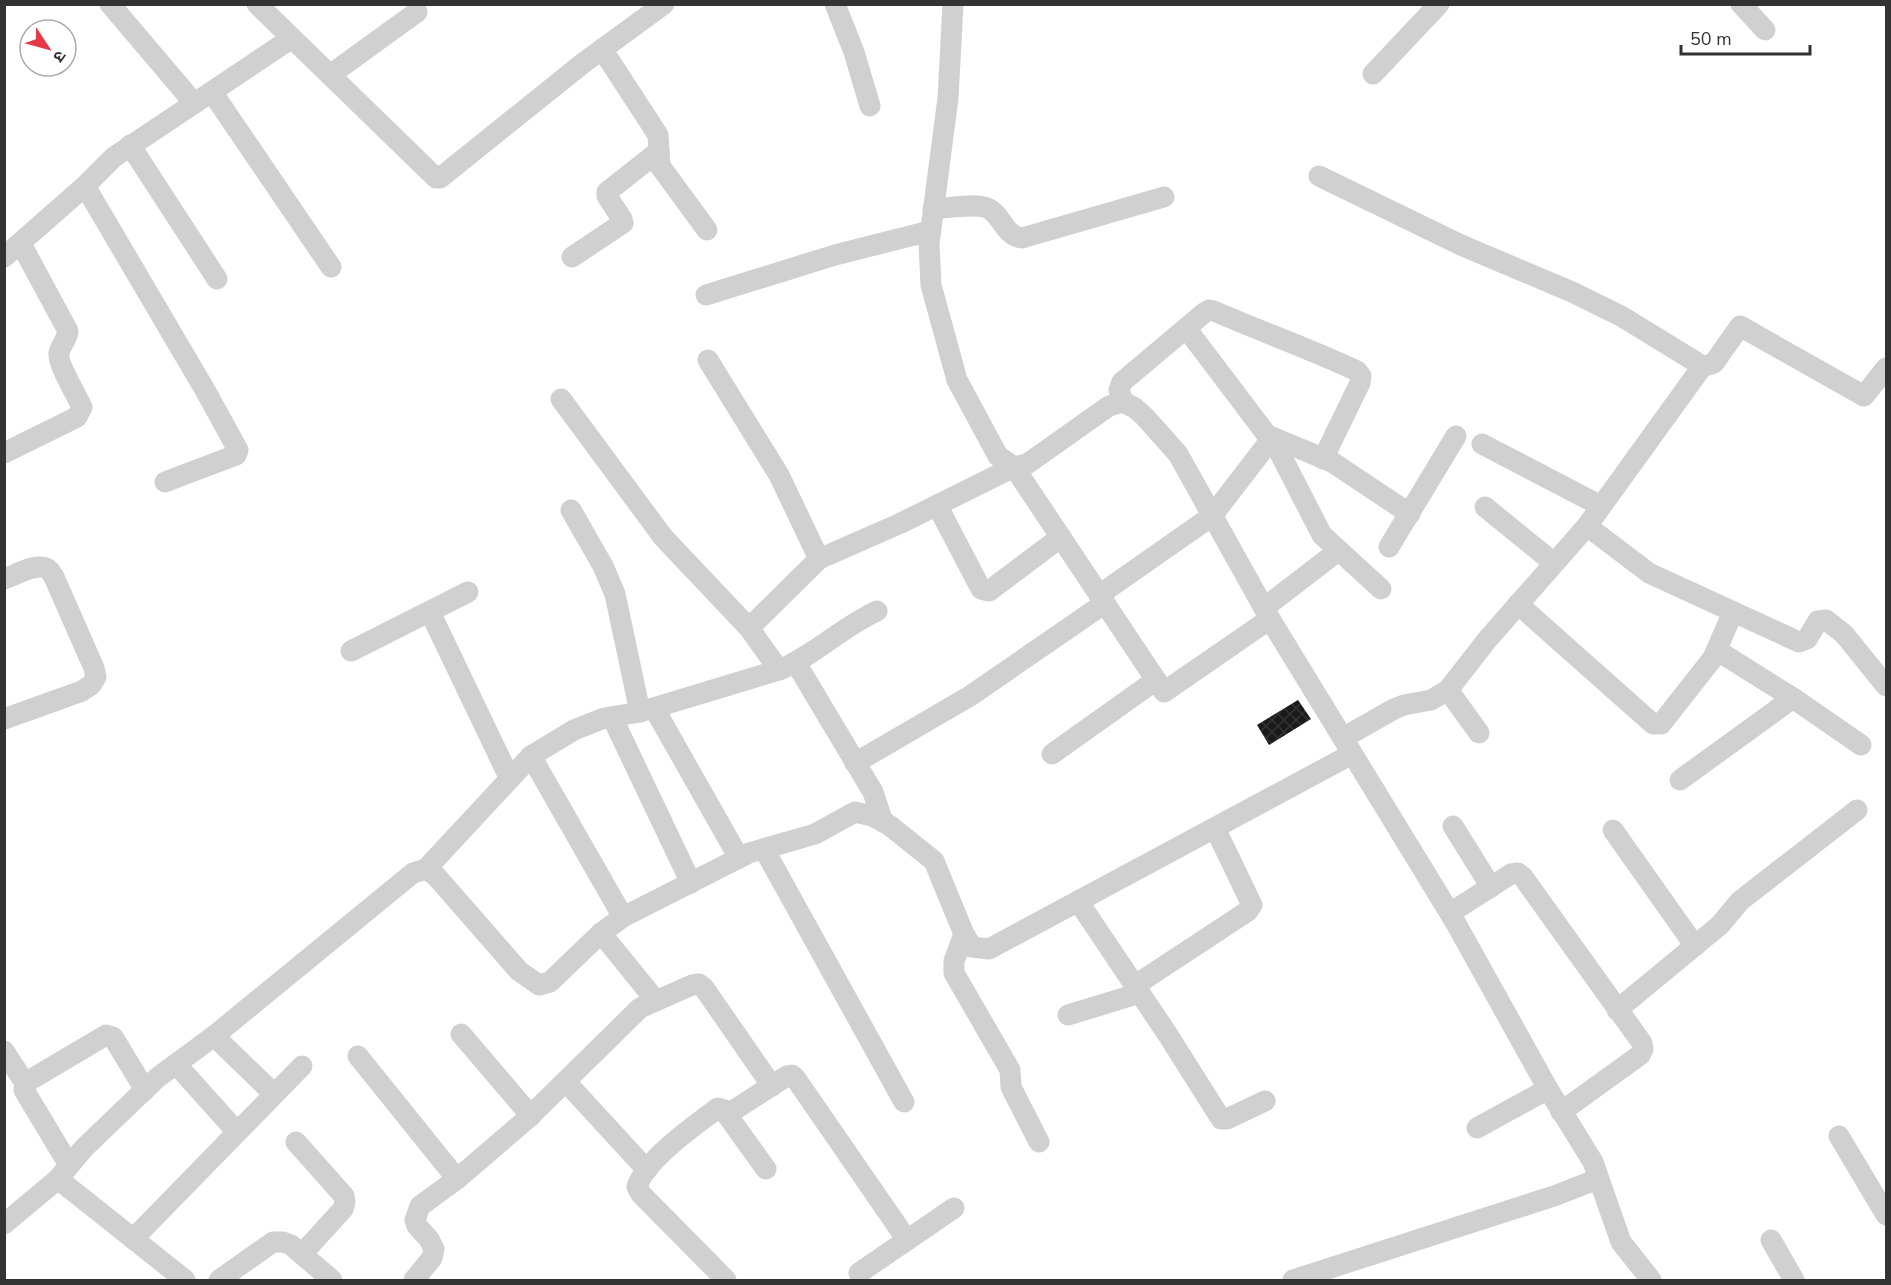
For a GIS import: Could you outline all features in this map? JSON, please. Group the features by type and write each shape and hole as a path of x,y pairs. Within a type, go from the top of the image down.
{"street":[{"path":"110,4 194,103"},
{"path":"257,4 436,178 440,178 602,49 635,13 664,4"},
{"path":"835,4 854,52 870,106"},
{"path":"953,4 948,98 929,244 931,285 957,380 998,456 1014,466 1164,692 1267,614 1338,551"},
{"path":"1373,74 1439,4"},
{"path":"1742,4 1766,30"},
{"path":"330,75 417,12"},
{"path":"4,257 85,186 114,157 292,38"},
{"path":"602,49 658,135 660,166 707,230"},
{"path":"212,92 331,267"},
{"path":"130,145 217,279"},
{"path":"572,257 623,223 607,196 607,192 659,151"},
{"path":"426,869 436,876 519,971 539,985 550,982 601,933 623,917 749,853 815,834 855,812 872,816 883,822 934,861 964,934 972,947 989,949 1215,828 1347,746 1394,709 1431,700 1448,690 1487,639 1587,526 1699,368 1696,362 1621,316 1572,292 1461,245 1319,176"},
{"path":"85,186 206,390 238,450 236,455 165,482"},
{"path":"933,209 981,206 995,213 1009,233 1022,238 1164,197"},
{"path":"706,295 835,255 930,231"},
{"path":"4,453 77,417 82,407 59,359 59,353 68,338 68,331 21,244"},
{"path":"1123,402 1119,390 1122,382 1204,313 1209,310 1214,311 1302,346 1357,371 1361,376 1360,383 1323,459"},
{"path":"1699,368 1714,363 1740,326 1864,396 1887,368"},
{"path":"1186,328 1263,431 1272,438 1323,459 1410,514"},
{"path":"708,360 779,475 819,559"},
{"path":"561,399 663,537 787,667 873,792 883,822"},
{"path":"748,628 819,559 937,505 1014,466 1027,464 1109,406 1123,402 1135,408 1178,454 1267,614 1450,913 1561,1112 1593,1162 1621,1242 1651,1281"},
{"path":"1389,547 1456,436"},
{"path":"855,763 970,696 1212,516 1272,438"},
{"path":"1272,438 1322,535 1381,589"},
{"path":"1482,444 1601,506"},
{"path":"937,505 981,589 985,591 989,591 1061,537"},
{"path":"1485,507 1554,563"},
{"path":"571,510 603,566 615,594 647,710 739,858"},
{"path":"1587,526 1649,573 1799,642 1807,639 1818,621 1826,620 1844,634 1887,686"},
{"path":"4,579 28,569 40,567 48,569 54,577 96,677 91,685 82,690 4,719"},
{"path":"351,651 468,592"},
{"path":"1518,604 1653,724 1661,723 1718,651 1733,612"},
{"path":"4,1224 64,1172 84,1148 145,1090 413,873 426,869 531,756 581,727 612,717 647,710 787,667 877,611"},
{"path":"430,612 510,779"},
{"path":"1718,651 1793,698 1861,745"},
{"path":"1052,754 1156,680"},
{"path":"1448,690 1479,733"},
{"path":"1680,780 1793,698"},
{"path":"612,717 691,883"},
{"path":"531,756 623,917"},
{"path":"1617,1010 1720,925 1740,901 1857,810"},
{"path":"1453,826 1491,887"},
{"path":"1068,1015 1137,989 1252,905 1215,828"},
{"path":"1613,830 1695,946"},
{"path":"764,849 904,1102"},
{"path":"1450,913 1511,874 1518,873 1642,1043 1643,1049 1640,1054 1561,1112"},
{"path":"1078,901 1221,1119 1227,1119 1265,1101"},
{"path":"601,933 656,1001"},
{"path":"964,934 954,961 954,973 1010,1070 1011,1087 1039,1142"},
{"path":"414,1281 432,1258 434,1249 415,1220 420,1206 457,1179 531,1116 640,1008 699,984 772,1086"},
{"path":"461,1034 531,1116"},
{"path":"25,1083 109,1035 113,1037 145,1090"},
{"path":"214,1036 274,1094"},
{"path":"4,1051 25,1083 24,1090 64,1172 133,1239 185,1281"},
{"path":"358,1056 457,1179"},
{"path":"176,1064 237,1132"},
{"path":"133,1239 302,1066"},
{"path":"725,1112 731,1112 792,1075 907,1240"},
{"path":"566,1082 647,1170"},
{"path":"1477,1128 1548,1089"},
{"path":"726,1281 641,1194 637,1187 639,1181 677,1139 718,1108 722,1108 766,1169"},
{"path":"1839,1136 1887,1215"},
{"path":"296,1142 344,1196 345,1202 343,1209 302,1254"},
{"path":"1293,1281 1554,1196 1598,1179"},
{"path":"859,1273 954,1208"},
{"path":"1771,1240 1794,1281"},
{"path":"219,1281 273,1242 291,1245 332,1281"}],"building":[{"path":"1298,700 1311,719 1269,745 1257,725"}]}
